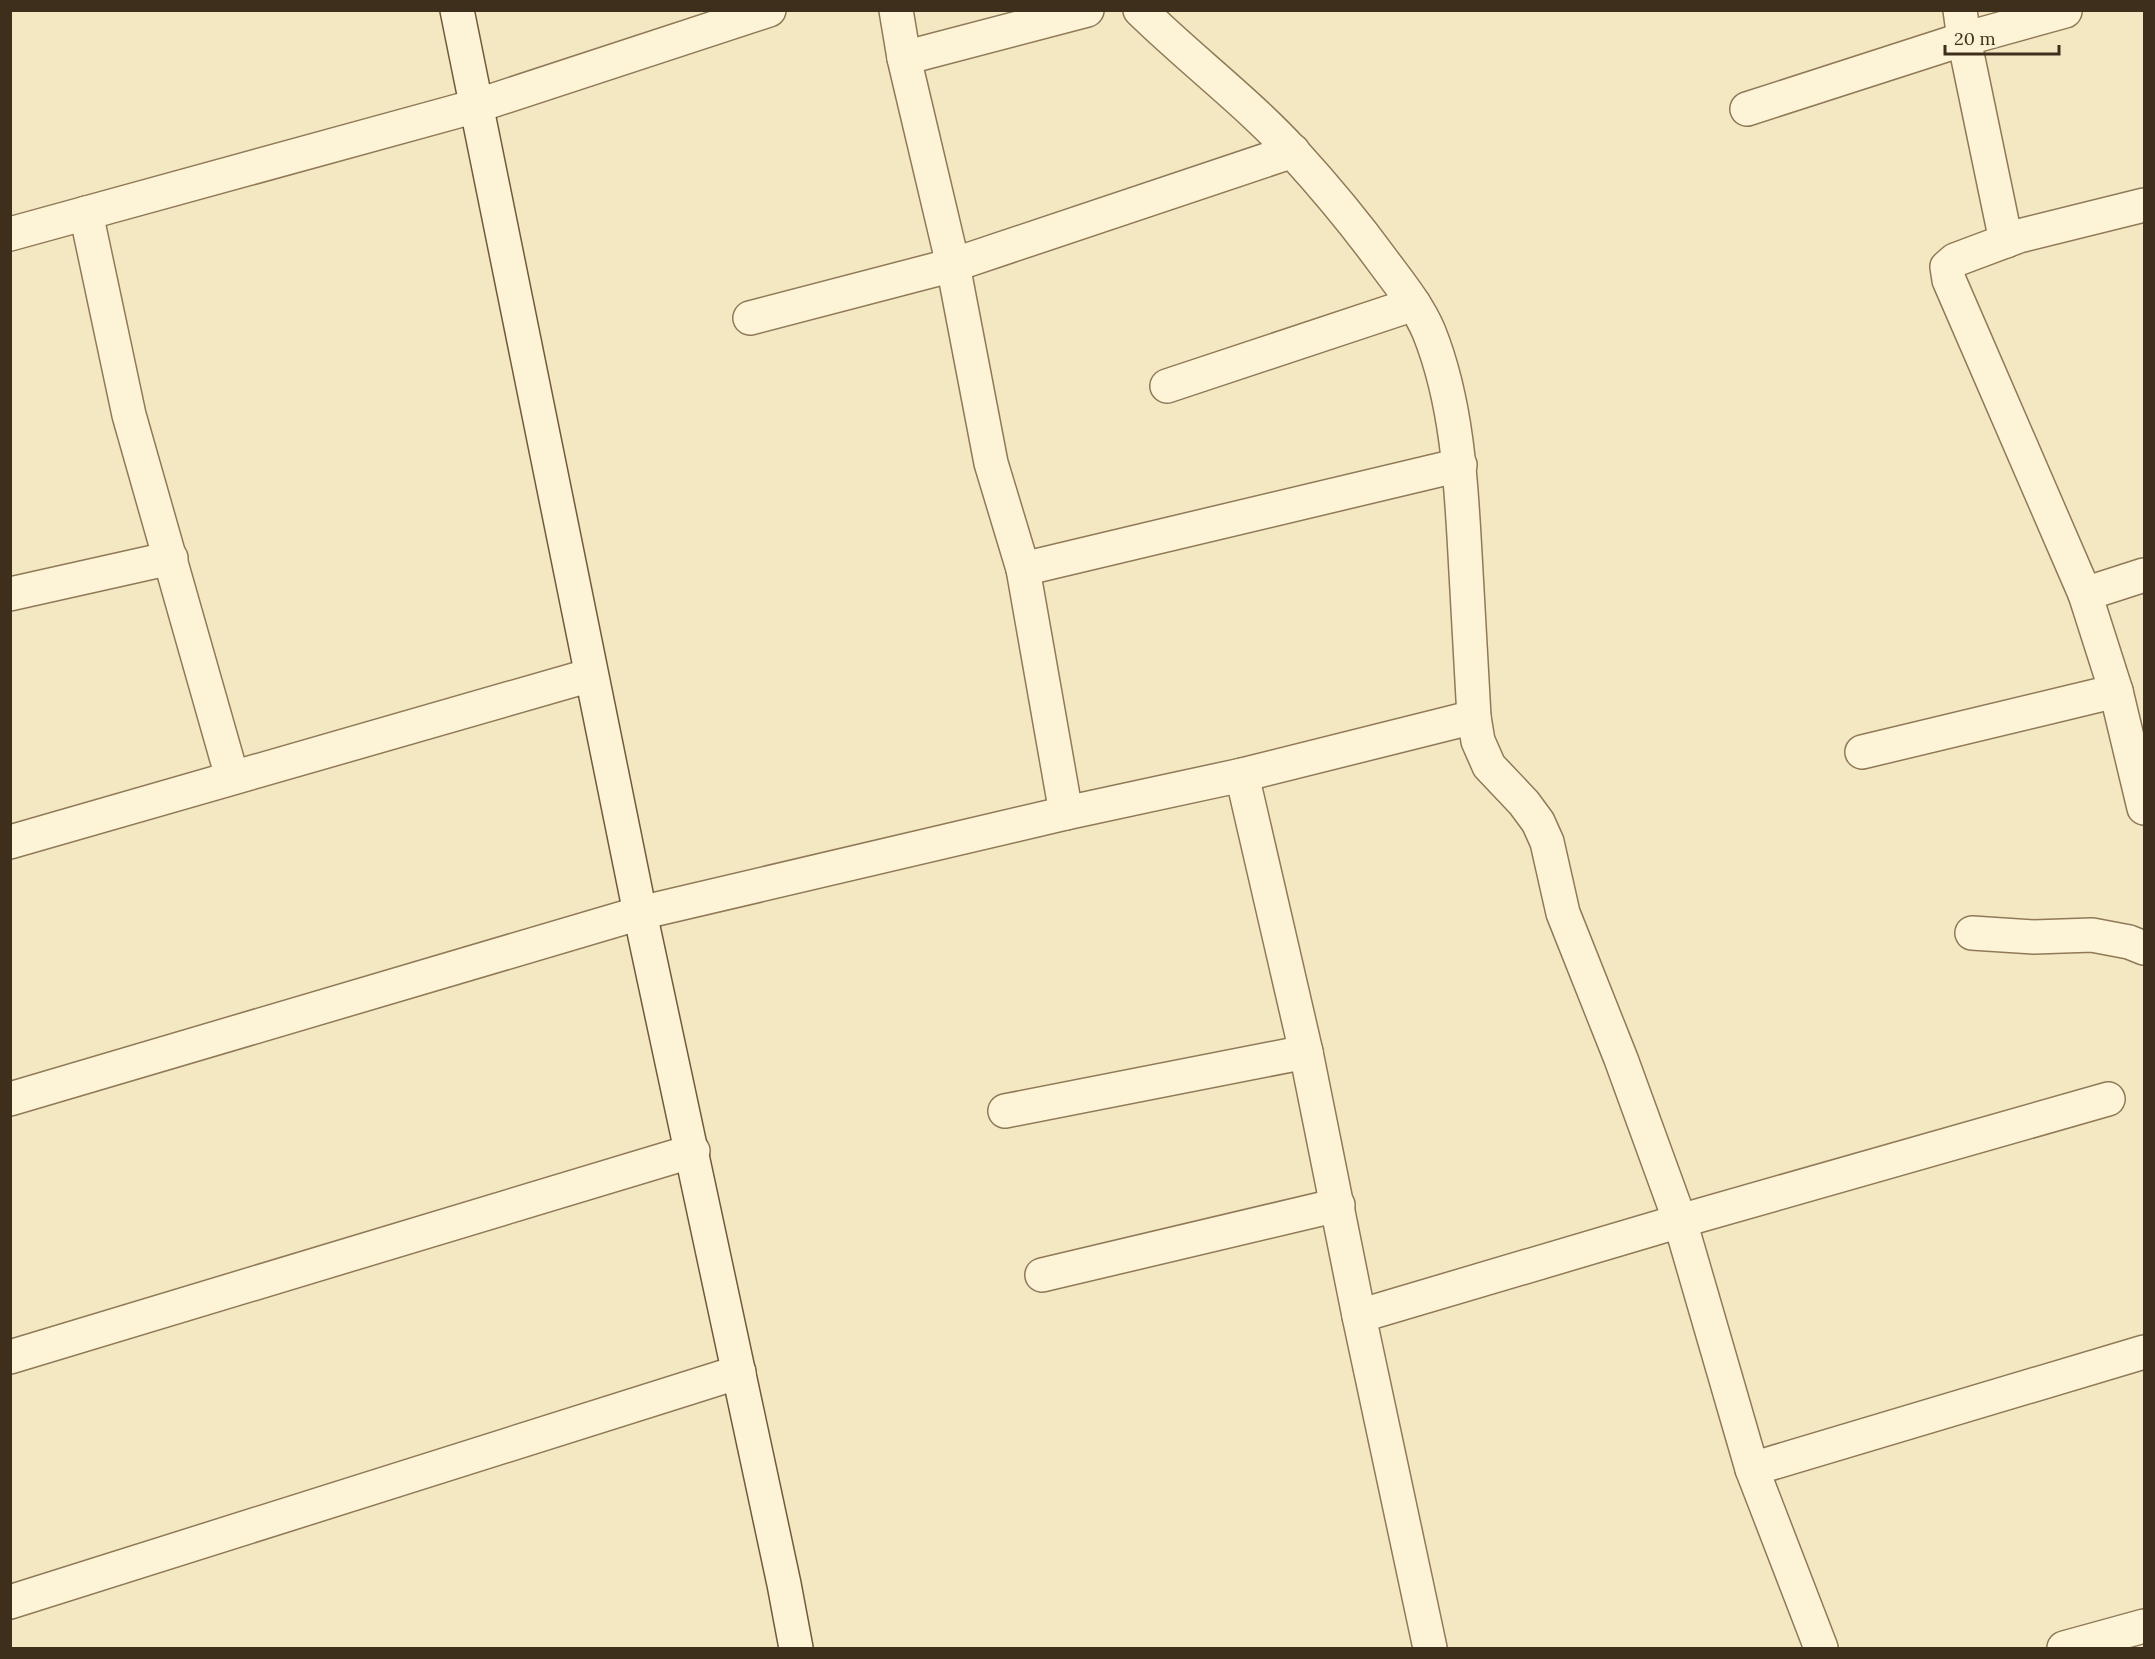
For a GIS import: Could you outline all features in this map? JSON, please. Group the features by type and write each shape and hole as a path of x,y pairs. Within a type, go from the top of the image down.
{"street":[{"path":"457,10 640,913 693,1151 796,1648"},
{"path":"10,234 476,106 769,10"},
{"path":"896,10 904,58 953,266 991,463 1023,568 1066,813"},
{"path":"904,58 1087,10"},
{"path":"1140,10 1174,44 1245,105 1293,151 1367,240 1414,304 1428,331 1452,412 1460,465 1474,717 1478,741 1489,766 1524,803 1538,822 1547,842 1563,913 1621,1059 1680,1221 1752,1469 1821,1648"},
{"path":"1747,109 1962,25 2065,11"},
{"path":"1962,25 2006,241"},
{"path":"750,318 953,266 1293,151"},
{"path":"2145,205 2006,241 1955,260 1947,267 1947,273 2085,594 2116,691 2145,808"},
{"path":"86,213 129,415 232,777"},
{"path":"1167,386 1414,304"},
{"path":"1023,568 1460,465"},
{"path":"10,594 171,558"},
{"path":"2085,594 2145,575"},
{"path":"10,842 591,675"},
{"path":"1862,752 2116,691"},
{"path":"10,1099 640,913 1066,813 1242,775 1474,717"},
{"path":"1242,775 1306,1052 1359,1316 1430,1648"},
{"path":"1972,933 2034,937 2092,935 2145,948"},
{"path":"1005,1111 1306,1052"},
{"path":"1359,1316 1680,1221 2108,1099"},
{"path":"10,1357 693,1151"},
{"path":"1042,1275 1338,1205"},
{"path":"1752,1469 2145,1352"},
{"path":"10,1602 739,1372"},
{"path":"2064,1648 2145,1626"}]}
